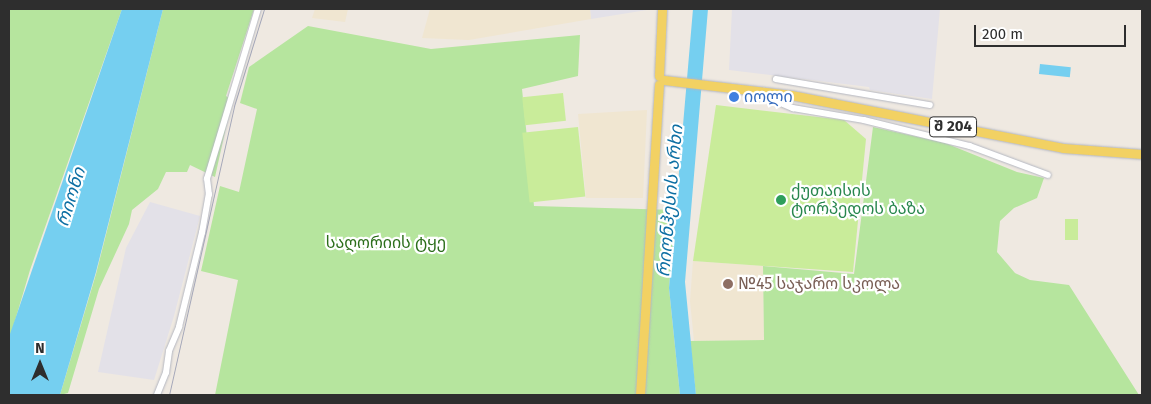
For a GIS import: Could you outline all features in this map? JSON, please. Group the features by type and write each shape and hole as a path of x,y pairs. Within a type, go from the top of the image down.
{"main road":[{"path":"640,395 661,80 662,9"},
{"name":"შ 204","path":"661,80 764,91 1063,148 1142,154"}],"street":[{"path":"157,395 166,373 169,351 179,327 202,233 209,195 206,179 258,9"},
{"path":"776,79 930,105"},
{"path":"764,91 769,98 793,108 864,120 970,146 1048,176"}],"shaded area":[{"path":"315,9 348,9 345,22 312,18"},
{"path":"430,9 590,9 591,19 469,40 422,38"},
{"path":"590,9 653,9 591,19"},
{"path":"732,9 940,9 932,99 870,90 869,87 729,70"},
{"path":"647,110 643,198 586,198 578,114"},
{"path":"150,202 200,216 174,316 154,380 98,372 126,248"},
{"name":"№45 საჯარო სკოლა","path":"693,261 763,266 764,340 694,341 690,301"}],"green space":[{"path":"9,9 122,9 30,270 9,341"},
{"path":"163,9 254,9 226,96 232,100 215,177 190,165 187,172 166,172 158,189 132,210 129,224 99,289 68,393 60,395 96,274"},
{"name":"საღორიის ტყე","path":"308,26 431,49 580,35 578,76 522,89 534,206 676,210 669,288 680,395 215,395 238,280 201,271 220,186 239,192 257,109 240,103 249,67"},
{"path":"563,93 566,121 525,125 522,97"},
{"name":"ქუთაისის ტორპედოს ბაზა","path":"716,105 844,120 866,139 853,272 693,261"},
{"path":"578,127 585,197 530,202 522,133"},
{"path":"873,127 945,143 1017,172 1044,178 1037,198 1014,208 1000,221 997,252 1015,273 1030,280 1069,285 1139,395 696,395 690,341 764,340 763,266 854,274"},
{"path":"1065,219 1078,219 1078,240 1065,240"}],"water":[{"name":"რიონი","path":"122,9 163,9 96,272 60,395 9,395 10,334"},
{"path":"693,9 708,9 685,282 696,395 680,395 669,288"},
{"path":"1040,64 1071,67 1070,77 1039,74"}],"railway":[{"path":"169,395 234,106 264,9"}],"place":[{"name":"იოლი","path":"734,97"},
{"name":"ქუთაისის ტორპედოს ბაზა","path":"781,200"},
{"name":"№45 საჯარო სკოლა","path":"728,284"}],"water label":[{"name":"რიონჰესის არხი","path":"670,201"}]}
